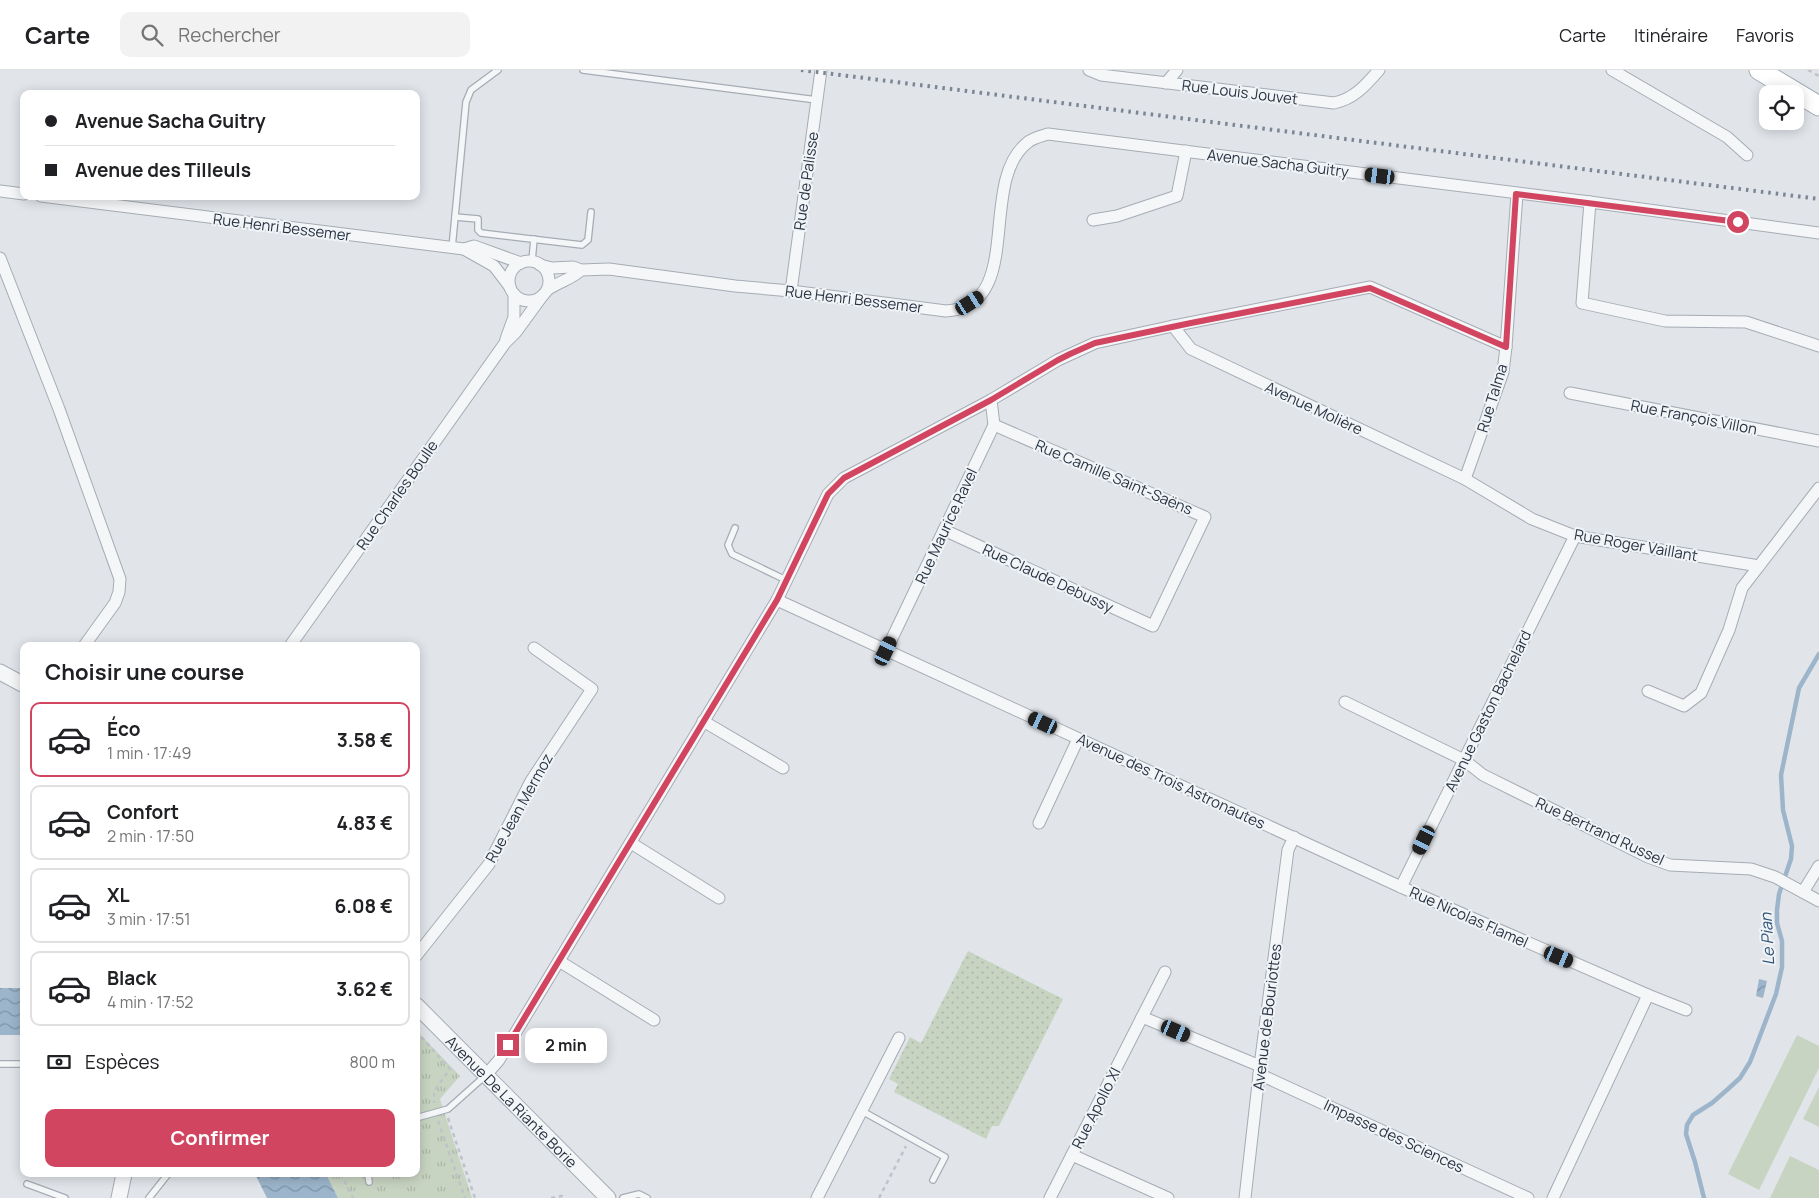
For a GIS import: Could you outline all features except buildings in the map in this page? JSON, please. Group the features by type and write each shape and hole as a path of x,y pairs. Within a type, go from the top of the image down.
{"main road":[{"path":"1759,70 1819,106"},
{"path":"1784,70 1819,90"}],"street":[{"name":"Rue de Palisse","path":"791,291 821,70"},
{"name":"Rue Louis Jouvet","path":"1089,70 1101,75 1334,103 1344,101 1355,95 1379,70"},
{"path":"1166,83 1177,70"},
{"path":"1612,70 1726,138 1747,154"},
{"name":"Avenue Sacha Guitry","path":"1013,158 1028,142 1048,134 1590,202 1819,233"},
{"path":"1093,220 1118,216 1177,196 1186,151"},
{"name":"Rue Henri Bessemer","path":"73,200 452,248 464,249 474,246 552,268 609,269 716,284 791,291 946,311 959,310 981,296 993,274 1005,179 1013,158"},
{"path":"0,191 20,194"},
{"name":"Rue Talma","path":"1464,479 1503,372 1516,194"},
{"path":"1590,202 1582,303 1665,321 1746,322 1819,346"},
{"path":"464,249 494,266 513,291"},
{"path":"0,258 59,409 120,579 119,592 115,602 87,642"},
{"path":"513,291 510,277 512,271 531,263 546,271 548,277 545,292"},
{"name":"Rue Henri Bessemer","path":"513,291 519,298 532,300 557,283 575,276 581,270"},
{"path":"486,1075 498,1060 559,961 777,600 828,494 844,478 991,400 1058,360 1095,343 1173,326 1370,288 1506,347"},
{"name":"Rue Charles Boulle","path":"505,343 514,317 513,291"},
{"name":"Rue Charles Boulle","path":"293,642 505,343 516,332 545,292"},
{"name":"Avenue Molière","path":"1173,326 1191,350 1464,479"},
{"name":"Rue François Villon","path":"1570,393 1819,441"},
{"path":"991,400 994,425"},
{"name":"Rue Maurice Ravel","path":"886,651 994,425"},
{"name":"Rue Camille Saint-Saëns","path":"994,425 1206,517 1153,626"},
{"name":"Rue Roger Vaillant","path":"1464,479 1532,519 1575,536 1760,566"},
{"path":"1648,691 1684,706 1700,693 1729,630 1742,588 1819,488"},
{"name":"Rue Claude Debussy","path":"944,530 1153,626"},
{"name":"Avenue Gaston Bachelard","path":"1401,887 1575,536"},
{"name":"Avenue des Trois Astronautes","path":"777,600 1401,887"},
{"name":"Rue Jean Mermoz","path":"420,951 489,864 531,781 592,689 534,648"},
{"path":"0,672 20,683"},
{"name":"Rue Bertrand Russel","path":"1345,702 1464,760 1483,775 1648,858 1670,865 1751,869 1775,877 1819,901"},
{"path":"703,721 783,768"},
{"path":"1039,823 1078,739"},
{"name":"Avenue de Bouriottes","path":"1245,1198 1288,850 1294,837"},
{"path":"631,843 720,898"},
{"path":"1803,892 1819,866"},
{"name":"Rue Nicolas Flamel","path":"1401,887 1686,1010"},
{"path":"559,961 654,1020"},
{"name":"Rue Apollo XI","path":"1050,1198 1165,972"},
{"path":"1553,1198 1648,995"},
{"name":"Avenue De La Riante Borie","path":"420,1009 608,1198"},
{"path":"1142,1017 1260,1070"},
{"path":"817,1198 899,1038"},
{"name":"Impasse des Sciences","path":"1260,1070 1528,1198"},
{"path":"1072,1155 1168,1198"},
{"path":"119,1198 123,1177"}],"lane":[{"path":"452,248 466,102 471,90 498,70"},
{"path":"583,70 817,100"},
{"path":"455,217 478,220 478,230 481,232 582,245 588,240 592,212"},
{"path":"531,263 534,239"},
{"path":"735,528 728,545 732,554 786,580"},
{"path":"0,1064 20,1064"},
{"path":"420,1117 448,1109 486,1075"},
{"path":"862,1111 945,1156 932,1180"},
{"path":"149,1198 166,1177"},
{"path":"368,1177 369,1182"},
{"path":"27,1184 65,1198"},
{"path":"623,1198 639,1194 647,1198"}],"path":[{"path":"1808,70 1819,76"},
{"path":"448,1109 449,1120 475,1198"},
{"path":"879,1198 910,1138"},
{"path":"342,1177 353,1198"},
{"path":"551,1198 562,1196 565,1198"}],"green space":[{"path":"968,951 1063,999 999,1126 992,1126 986,1139 894,1092 898,1084 889,1079 910,1037 921,1043"},
{"path":"420,1034 460,1076 440,1099 472,1198 338,1198 328,1177 420,1177"},
{"path":"1797,1035 1819,1046 1819,1068 1759,1190 1728,1174"},
{"path":"1819,1087 1819,1127 1803,1119"},
{"path":"1790,1156 1819,1170 1819,1198 1770,1198"}],"water":[{"path":"1759,979 1767,981 1763,998 1756,996"},
{"path":"0,988 20,988 20,1035 0,1035"},
{"path":"256,1177 328,1177 338,1198 267,1198"}],"waterway":[{"name":"Le Pian","path":"1704,1198 1686,1134 1687,1125 1693,1115 1712,1103 1740,1078 1750,1062 1776,994 1782,967 1782,941 1777,923 1777,910 1779,894 1791,859 1792,846 1783,810 1781,775 1799,688 1819,654"}],"railway":[{"path":"801,70 1819,199"}],"route":[{"path":"508,1045 777,600 828,494 844,478 991,400 1070,354 1095,343 1191,323 1370,288 1506,347 1516,194 1738,222"}]}
